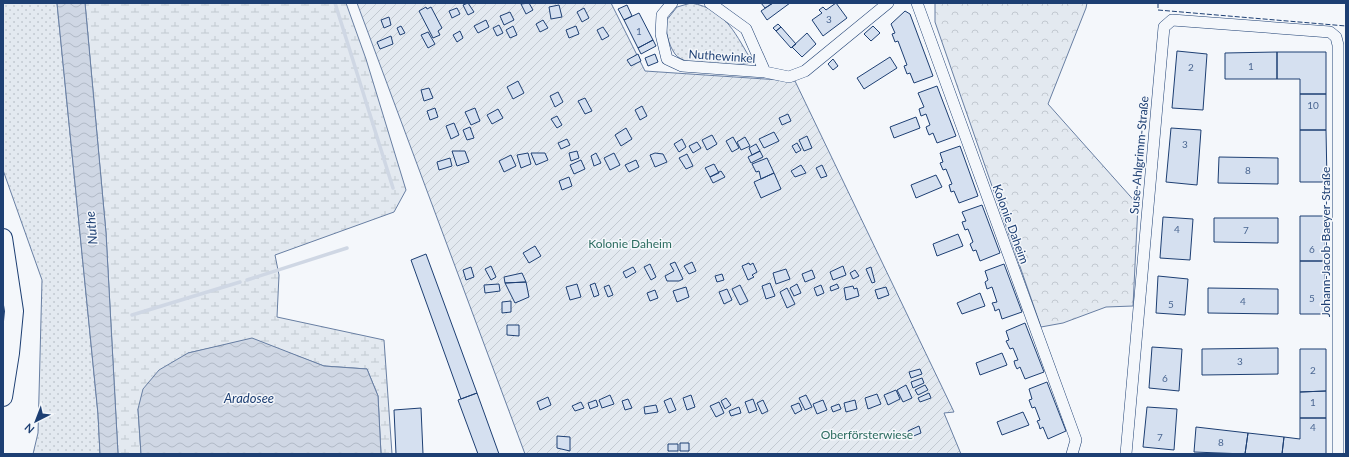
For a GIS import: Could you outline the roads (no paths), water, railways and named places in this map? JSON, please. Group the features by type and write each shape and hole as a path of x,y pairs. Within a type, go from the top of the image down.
{"highway":[{"path":"3,238 14,311 10,353 3,397"}],"street":[{"name":"Nuthewinkel","path":"672,3 662,15 661,34 667,59 682,66 765,72 788,77 805,71 888,3"},
{"name":"Nuthewinkel","path":"710,3 746,29 765,72"},
{"name":"Kolonie Daheim","path":"917,3 1076,440 1072,454"},
{"name":"Suse-Ahlgrimm-Straße","path":"1126,454 1164,27 1172,20 1330,32"},
{"name":"Johann-Jacob-Baeyer-Straße","path":"1330,32 1336,37 1338,45 1338,454"}],"water":[{"name":"Nuthe","path":"57,3 85,3 106,233 118,454 100,454 98,414"},
{"name":"Aradosee","path":"252,338 324,366 367,369 378,396 381,454 141,454 138,409 143,389 159,370 188,353"}],"waterway":[{"path":"335,3 393,188"},
{"path":"247,280 347,248"},
{"path":"132,315 240,282"}],"park label":[{"name":"Oberförsterwiese","path":"867,434"}]}
